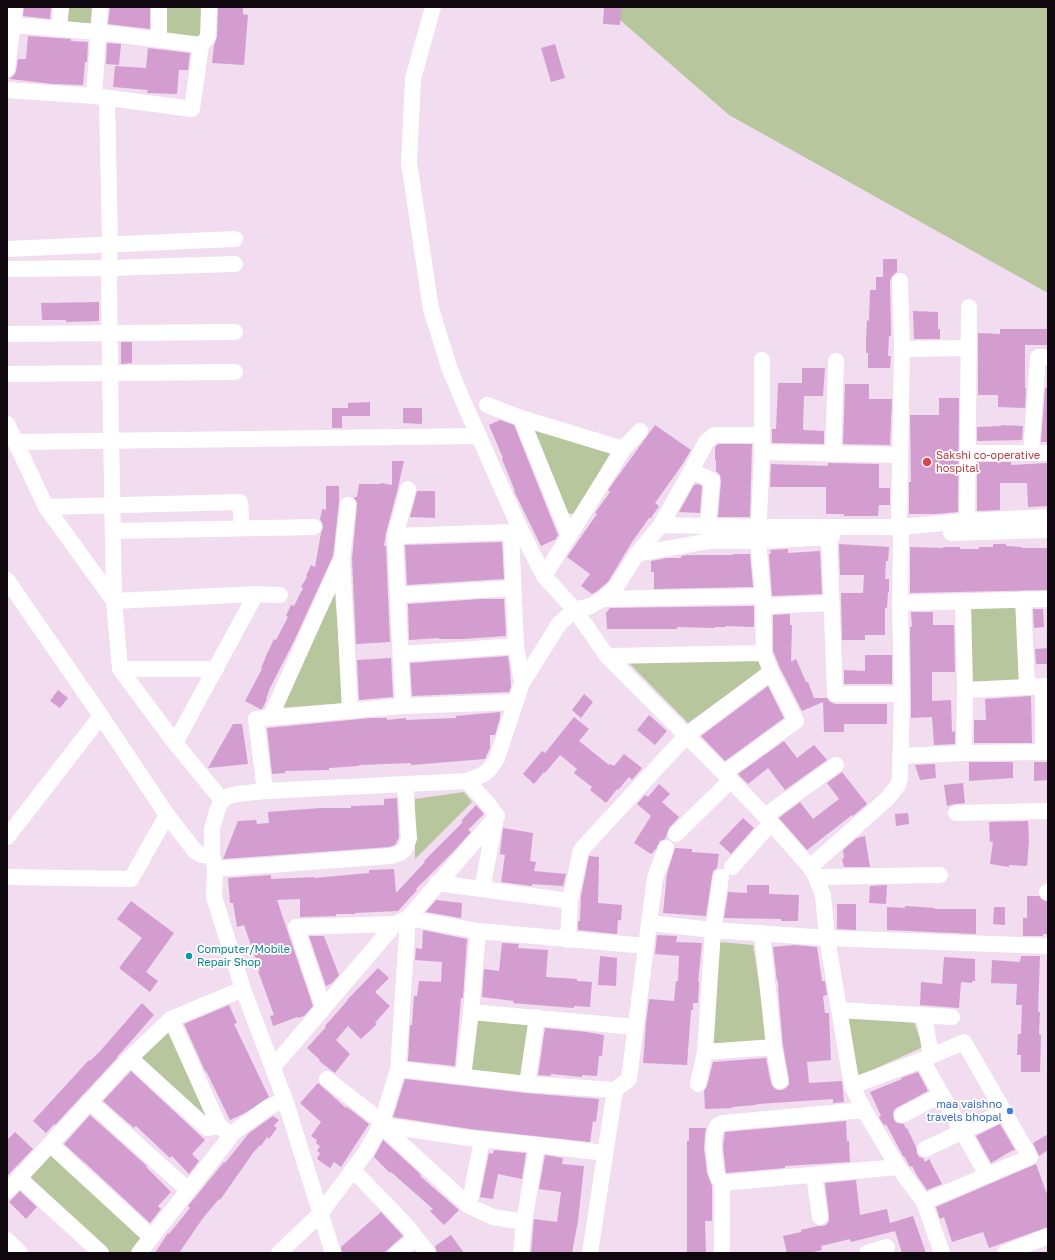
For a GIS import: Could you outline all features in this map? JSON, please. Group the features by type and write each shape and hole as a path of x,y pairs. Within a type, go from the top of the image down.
{"street":[{"path":"7,69 15,7"},
{"path":"59,29 61,7"},
{"path":"100,7 98,32 100,97 110,244 109,333 114,601 120,669 175,743 222,800"},
{"path":"159,7 159,40"},
{"path":"7,90 100,97 192,109 201,45 208,37 209,7"},
{"path":"433,7 413,80 409,163 431,308 450,370 479,436 516,531 544,576 575,610 608,656 728,776 813,872 823,895 827,938 852,1086 864,1110 898,1167 924,1202 942,1253"},
{"path":"12,24 98,32 201,45"},
{"path":"7,249 235,239"},
{"path":"7,269 109,268 235,264"},
{"path":"813,872 894,791 900,778 902,694 900,603 900,455 902,349 900,281"},
{"path":"967,527 970,307"},
{"path":"7,334 235,332"},
{"path":"902,349 969,348"},
{"path":"1031,453 1038,358 1048,357"},
{"path":"676,834 728,776 796,721 771,672 764,653 763,601 758,534 762,452 762,360"},
{"path":"833,454 836,361"},
{"path":"7,374 235,372"},
{"path":"487,404 521,418 623,449"},
{"path":"521,418 569,536"},
{"path":"7,424 46,507 114,601"},
{"path":"544,576 623,449 640,431"},
{"path":"333,1253 285,1100 243,989 214,897 212,829 222,800 237,794 265,790 467,781 477,777 492,767 497,758 522,683 559,624 575,610 590,606 603,599 616,587 637,554 661,525 706,442 714,435 762,435"},
{"path":"16,442 479,436"},
{"path":"762,452 900,455"},
{"path":"967,453 1048,453"},
{"path":"691,471 712,480 708,533"},
{"path":"403,706 395,536 408,489"},
{"path":"46,507 240,502 242,528"},
{"path":"348,505 342,559 350,710"},
{"path":"661,525 708,533 829,537 967,527 1048,517"},
{"path":"113,531 314,527"},
{"path":"967,527 1048,530"},
{"path":"395,536 516,531"},
{"path":"516,531 513,588 516,646 522,683"},
{"path":"758,534 900,532"},
{"path":"637,554 708,533"},
{"path":"829,537 835,694 902,694"},
{"path":"270,718 342,559"},
{"path":"7,580 167,815 195,852 213,862 391,856 400,853 405,849 409,838 405,784"},
{"path":"398,595 513,588"},
{"path":"114,601 256,594 280,595"},
{"path":"175,743 256,594"},
{"path":"603,599 831,603"},
{"path":"900,756 964,753 1046,752 1039,686 1023,599"},
{"path":"900,603 1048,599"},
{"path":"963,601 966,690 964,753"},
{"path":"401,654 516,646"},
{"path":"608,656 764,653"},
{"path":"120,669 216,669"},
{"path":"568,940 570,901 581,850 687,735 771,672"},
{"path":"966,690 1039,686"},
{"path":"265,790 256,719 403,706 515,702"},
{"path":"7,837 101,716"},
{"path":"698,1084 705,1052 713,930 726,872 768,820 836,765"},
{"path":"467,781 489,805 496,816 482,889"},
{"path":"956,813 1048,810"},
{"path":"7,877 130,879 167,815"},
{"path":"272,1067 323,1007 437,883 496,816"},
{"path":"398,1069 527,1084 615,1090 629,1079 655,878 666,848"},
{"path":"813,872 940,874"},
{"path":"437,883 570,901"},
{"path":"279,1253 320,1214 366,1152 382,1123 398,1069 401,921"},
{"path":"323,1007 296,927 401,921 478,931 646,946"},
{"path":"649,923 713,930 827,938 1048,946"},
{"path":"463,1077 471,1012 478,931"},
{"path":"762,933 774,1047 780,1081"},
{"path":"7,1191 130,1058 171,1019 243,989"},
{"path":"839,1010 952,1017"},
{"path":"471,1012 636,1027"},
{"path":"924,1015 927,1058 941,1096 987,1175"},
{"path":"527,1084 537,1017"},
{"path":"171,1019 225,1131"},
{"path":"852,1086 927,1058 964,1042 1030,1157 924,1202"},
{"path":"705,1052 774,1047"},
{"path":"130,1058 207,1128 234,1132 269,1107 285,1100"},
{"path":"327,1078 382,1123 469,1206 493,1217 524,1222"},
{"path":"590,1253 615,1090"},
{"path":"902,1115 941,1096"},
{"path":"89,1101 188,1190"},
{"path":"722,1253 722,1183 716,1172 714,1139 715,1130 718,1125 723,1123 864,1110"},
{"path":"925,1149 1004,1112"},
{"path":"382,1123 482,1140 605,1153"},
{"path":"139,1253 188,1190 225,1131"},
{"path":"469,1206 482,1140"},
{"path":"50,1144 152,1237"},
{"path":"520,1253 537,1145"},
{"path":"722,1183 898,1167"},
{"path":"353,1170 406,1225 428,1253"},
{"path":"814,1175 820,1217"},
{"path":"19,1178 101,1253"},
{"path":"397,1253 416,1238"},
{"path":"7,1240 20,1253"},
{"path":"1005,1253 1041,1243"},
{"path":"867,1253 887,1247"}],"green space":[{"path":"69,7 94,7 93,25 67,22"},
{"path":"163,7 204,7 203,38 163,35"},
{"path":"605,7 1048,7 1048,293 729,115"},
{"path":"531,429 611,452 575,514 565,513"},
{"path":"335,594 344,703 279,708"},
{"path":"1018,606 1020,683 969,686 968,607"},
{"path":"761,657 764,668 688,723 627,661"},
{"path":"464,792 472,802 415,859 415,799"},
{"path":"720,942 753,945 768,1041 711,1044"},
{"path":"476,1016 529,1022 523,1076 470,1071"},
{"path":"845,1018 913,1019 923,1047 857,1077"},
{"path":"167,1028 210,1123 139,1056"},
{"path":"50,1152 146,1239 133,1253 108,1253 26,1178"}],"building":[{"path":"24,7 51,7 50,19 23,16"},
{"path":"110,7 150,7 150,29 108,24"},
{"path":"218,7 243,7 243,14 248,15 244,65 212,63 214,45 217,37"},
{"path":"604,7 621,7 620,25 603,24"},
{"path":"28,36 71,39 71,41 88,42 87,62 85,62 83,85 53,84 10,79 15,74 18,59 26,59"},
{"path":"107,43 121,44 119,65 106,64"},
{"path":"555,44 565,78 551,82 541,48"},
{"path":"148,48 190,53 188,70 179,70 177,94 147,93 148,90 113,87 115,66 146,68"},
{"path":"883,259 897,259 897,272 892,276 890,281 891,336 889,336 888,356 891,356 890,368 868,368 866,341 867,320 869,321 870,290 876,290 876,277 883,277"},
{"path":"99,302 99,321 66,322 66,320 42,320 41,303"},
{"path":"913,311 938,312 938,329 940,329 940,339 914,339"},
{"path":"1000,329 1048,329 1048,345 1025,345 1025,408 998,407 998,395 978,395 978,333 1000,334"},
{"path":"121,342 132,342 132,363 121,364"},
{"path":"802,368 825,368 823,396 804,396 803,429 824,431 824,444 772,443 772,429 776,429 778,383 802,383"},
{"path":"845,384 869,384 869,399 892,399 890,445 843,444"},
{"path":"1045,388 1048,388 1048,442 1041,442"},
{"path":"939,398 959,398 958,512 909,514 909,482 911,482 910,415 939,415"},
{"path":"370,402 370,416 342,416 342,428 332,428 332,408 348,408 348,403"},
{"path":"403,408 422,408 422,424 403,423"},
{"path":"500,420 514,425 558,535 556,539 541,546 514,491 502,459 503,458 489,425"},
{"path":"655,425 691,450 655,503 659,506 632,542 608,582 592,594 581,586 590,574 567,557 597,514 595,513 610,492 608,490"},
{"path":"1001,425 1023,426 1022,440 977,441 977,427"},
{"path":"718,444 752,444 750,517 718,517 721,481 720,475 716,471 715,447"},
{"path":"392,461 404,461 384,546 386,546 390,642 356,644 352,559 357,502 354,498 357,497 359,484 381,483 392,485"},
{"path":"977,462 1011,462 1011,465 1048,463 1048,506 1028,507 1027,483 1000,483 1000,510 977,511"},
{"path":"828,463 879,464 879,488 890,488 890,505 879,505 878,516 844,516 844,514 826,514 826,487 770,487 771,464 828,466"},
{"path":"698,484 702,486 700,513 679,512 694,485"},
{"path":"326,486 339,486 339,502 333,556 294,641 270,688 267,699 262,709 260,709 245,701 262,669 261,668 265,658 274,639 276,640 288,617 286,616 291,605 294,606 303,588 301,587 307,577 306,576 311,565 315,567 323,527 320,520 322,509 326,510"},
{"path":"417,491 435,491 435,518 410,517"},
{"path":"502,542 504,579 407,585 405,545"},
{"path":"839,544 889,547 888,561 886,561 885,579 889,579 889,592 887,608 885,608 885,635 865,635 865,640 842,640 841,593 863,593 864,575 840,575"},
{"path":"993,544 1006,544 1006,546 1022,548 1048,548 1048,590 910,593 910,547 960,547 960,549 979,549 979,547 993,547"},
{"path":"788,549 788,553 820,551 822,594 772,596 770,550"},
{"path":"750,554 753,587 654,589 654,572 651,572 651,561 667,558 681,558 681,556 687,555"},
{"path":"504,599 506,636 463,639 439,638 409,640 408,604"},
{"path":"754,606 754,627 726,626 715,628 677,627 677,629 607,629 606,613 610,608"},
{"path":"1033,609 1043,609 1044,627 1034,628"},
{"path":"911,612 933,612 933,625 954,625 955,672 932,672 932,701 951,700 952,732 955,731 955,744 934,745 932,717 911,718"},
{"path":"790,614 790,625 792,625 791,662 796,659 806,682 808,682 814,698 827,698 830,702 835,704 887,704 887,724 844,724 844,732 824,732 823,702 802,711 773,651 773,615"},
{"path":"1048,648 1048,664 1036,664 1035,649"},
{"path":"865,655 892,655 892,684 844,684 844,670 865,671"},
{"path":"508,656 511,687 509,692 412,696 410,663"},
{"path":"391,658 393,697 359,700 357,660"},
{"path":"768,686 784,718 725,761 701,736"},
{"path":"58,690 68,698 60,708 50,701"},
{"path":"584,694 593,702 581,718 572,710"},
{"path":"1031,696 1032,743 974,743 974,720 986,720 985,699"},
{"path":"500,712 500,718 495,735 490,735 490,748 485,759 411,765 411,763 359,765 329,768 329,770 285,771 285,773 272,774 267,728 371,718 387,718 387,720 406,718 406,720 456,718 456,716"},
{"path":"649,715 667,731 655,745 637,730"},
{"path":"574,717 589,729 579,741 609,765 614,766 624,754 642,768 632,780 629,777 606,803 590,790 592,787 574,773 577,769 560,755 534,784 523,774 542,751 545,753"},
{"path":"233,724 242,724 248,764 208,768"},
{"path":"784,741 797,758 814,745 827,760 785,790 768,768 748,784 738,774"},
{"path":"969,762 1013,762 1013,778 969,781"},
{"path":"1034,762 1048,762 1048,780 1034,781"},
{"path":"935,764 936,778 920,780 915,765"},
{"path":"842,772 867,804 807,850 779,818 800,802 813,819 839,799 827,783"},
{"path":"963,783 965,803 947,806 944,785"},
{"path":"659,784 670,794 662,802 679,817 669,828 665,839 660,841 656,849 651,854 634,843 651,816 637,804 645,795 648,797"},
{"path":"397,798 399,837 395,845 389,847 223,859 238,821 256,820 257,824 269,823 268,812 384,805 384,799"},
{"path":"476,805 484,814 468,830 471,832 416,889 417,890 398,911 336,914 336,916 300,917 300,899 277,900 313,1006 304,1016 273,1026 270,1016 274,1015 258,971 260,971 244,925 237,927 233,903 230,903 228,878 271,875 271,879 314,878 369,873 369,870 394,869 396,893 425,862 424,861 463,822 461,821"},
{"path":"908,813 909,824 896,826 895,814"},
{"path":"743,818 754,828 731,854 719,843"},
{"path":"1028,821 1029,841 1027,866 1009,865 1009,867 990,864 993,841 990,842 989,822"},
{"path":"503,828 533,833 530,861 536,862 534,871 566,874 563,886 532,884 532,886 501,882 505,855 500,854"},
{"path":"865,836 870,867 844,867 842,859 844,858 843,850 857,838"},
{"path":"675,848 692,849 692,852 719,854 717,868 713,871 706,916 663,913 667,874"},
{"path":"589,856 599,857 598,903 622,905 621,920 618,920 617,934 578,930 578,921 580,921 581,896"},
{"path":"747,885 769,885 769,894 799,895 798,921 781,921 781,919 724,918 728,892 747,893"},
{"path":"887,885 886,904 869,903 870,886"},
{"path":"1027,896 1039,896 1048,902 1048,934 1043,934 1043,936 1023,936 1023,918 1027,918"},
{"path":"436,900 462,903 461,918 426,912"},
{"path":"131,901 174,933 146,972 158,981 150,992 119,968 142,938 117,919"},
{"path":"837,904 856,904 856,930 837,929"},
{"path":"905,906 935,909 976,909 976,934 887,930 887,907 905,908"},
{"path":"994,907 1005,907 1005,925 993,924"},
{"path":"423,930 467,939 463,998 461,998 455,1066 408,1061 410,1025 412,1025 414,996 417,996 419,981 441,982 442,962 415,960 416,948 422,949"},
{"path":"657,935 677,936 676,942 702,943 698,982 698,1003 693,1003 693,1010 691,1010 687,1065 643,1063 649,999 674,1001 676,981 678,981 679,956 655,954"},
{"path":"309,936 324,936 339,975 332,983 326,986"},
{"path":"502,943 519,944 518,948 548,950 546,977 577,979 577,981 592,982 590,1007 574,1006 574,1008 513,1003 514,1001 482,997 484,969 499,971"},
{"path":"794,945 817,947 822,981 825,981 827,995 823,996 825,1013 829,1013 831,1060 807,1062 809,1083 842,1081 844,1102 833,1103 833,1099 705,1109 704,1091 707,1086 713,1062 766,1058 773,1087 777,1090 782,1090 789,1085 783,1046 778,981 773,947"},
{"path":"600,956 617,958 616,986 598,985"},
{"path":"1021,956 1040,956 1038,1012 1040,1012 1039,1034 1041,1035 1040,1072 1021,1072 1021,1055 1017,1055 1018,1034 1021,1034 1022,1005 1016,1005 1017,984 991,983 992,960 1020,962"},
{"path":"944,957 975,959 975,981 972,981 972,983 961,982 959,1008 920,1005 921,982 942,984"},
{"path":"378,968 389,978 375,992 390,1006 375,1023 377,1024 361,1039 348,1026 336,1040 350,1054 335,1073 319,1061 320,1060 307,1048 348,1000 346,1001"},
{"path":"142,1003 154,1015 118,1057 46,1133 33,1121 89,1060 90,1061 102,1049"},
{"path":"229,1005 237,1023 234,1024 269,1097 245,1113 230,1120 205,1071 184,1024"},
{"path":"545,1028 604,1035 602,1056 599,1056 597,1076 582,1075 582,1077 551,1074 551,1076 538,1075"},
{"path":"131,1071 205,1140 192,1154 199,1161 189,1174 172,1156 170,1158 136,1126 134,1128 103,1101"},
{"path":"918,1072 928,1091 898,1107 894,1110 893,1115 894,1120 897,1123 904,1124 906,1129 907,1128 919,1157 923,1158 925,1162 929,1159 942,1184 927,1190 912,1166 910,1167 903,1156 886,1124 884,1125 880,1119 879,1117 881,1116 870,1092"},
{"path":"405,1079 526,1093 599,1099 596,1122 593,1121 590,1142 470,1129 393,1117"},
{"path":"318,1083 346,1108 347,1107 369,1124 341,1167 334,1162 330,1168 317,1159 320,1153 317,1151 320,1146 316,1143 317,1140 311,1136 321,1122 300,1103"},
{"path":"90,1115 147,1166 146,1167 171,1192 158,1206 161,1209 150,1223 64,1144"},
{"path":"273,1116 279,1120 274,1126 277,1128 269,1139 267,1137 261,1146 260,1145 253,1153 220,1200 219,1199 203,1218 179,1253 155,1253 168,1233 169,1234 190,1208 188,1206 224,1162 225,1163 249,1133"},
{"path":"846,1121 850,1162 785,1166 785,1168 726,1173 723,1147 725,1132"},
{"path":"1000,1124 1015,1150 991,1163 976,1136"},
{"path":"689,1128 706,1128 704,1148 707,1173 712,1186 712,1221 705,1221 706,1253 687,1253 687,1141 689,1141"},
{"path":"15,1132 33,1149 7,1176 7,1140"},
{"path":"1048,1134 1048,1150 1039,1156 1033,1143"},
{"path":"383,1140 416,1170 421,1175 420,1176 459,1210 444,1225 430,1211 433,1209 391,1172 390,1173 374,1157"},
{"path":"494,1150 526,1153 522,1179 498,1174 493,1199 480,1197 489,1153 493,1154"},
{"path":"545,1155 563,1158 562,1164 584,1166 578,1221 572,1253 531,1253 534,1219 557,1222 561,1192 539,1189"},
{"path":"1036,1164 1048,1197 1048,1227 989,1248 983,1232 952,1242 944,1217 940,1219 936,1207"},
{"path":"856,1180 860,1215 887,1209 890,1223 913,1216 926,1253 902,1253 895,1231 851,1242 850,1239 821,1246 822,1250 809,1253 787,1253 783,1236 801,1232 801,1230 826,1225 829,1221 825,1183"},
{"path":"20,1191 37,1207 26,1219 9,1202"},
{"path":"381,1212 403,1236 384,1253 342,1253 341,1247"},
{"path":"451,1235 464,1253 437,1253 435,1246"}],"place":[{"name":"Sakshi co-operative hospital","path":"927,462"},
{"name":"Computer/Mobile Repair Shop","path":"189,956"},
{"name":"maa vaishno travels bhopal","path":"1010,1111"}]}
